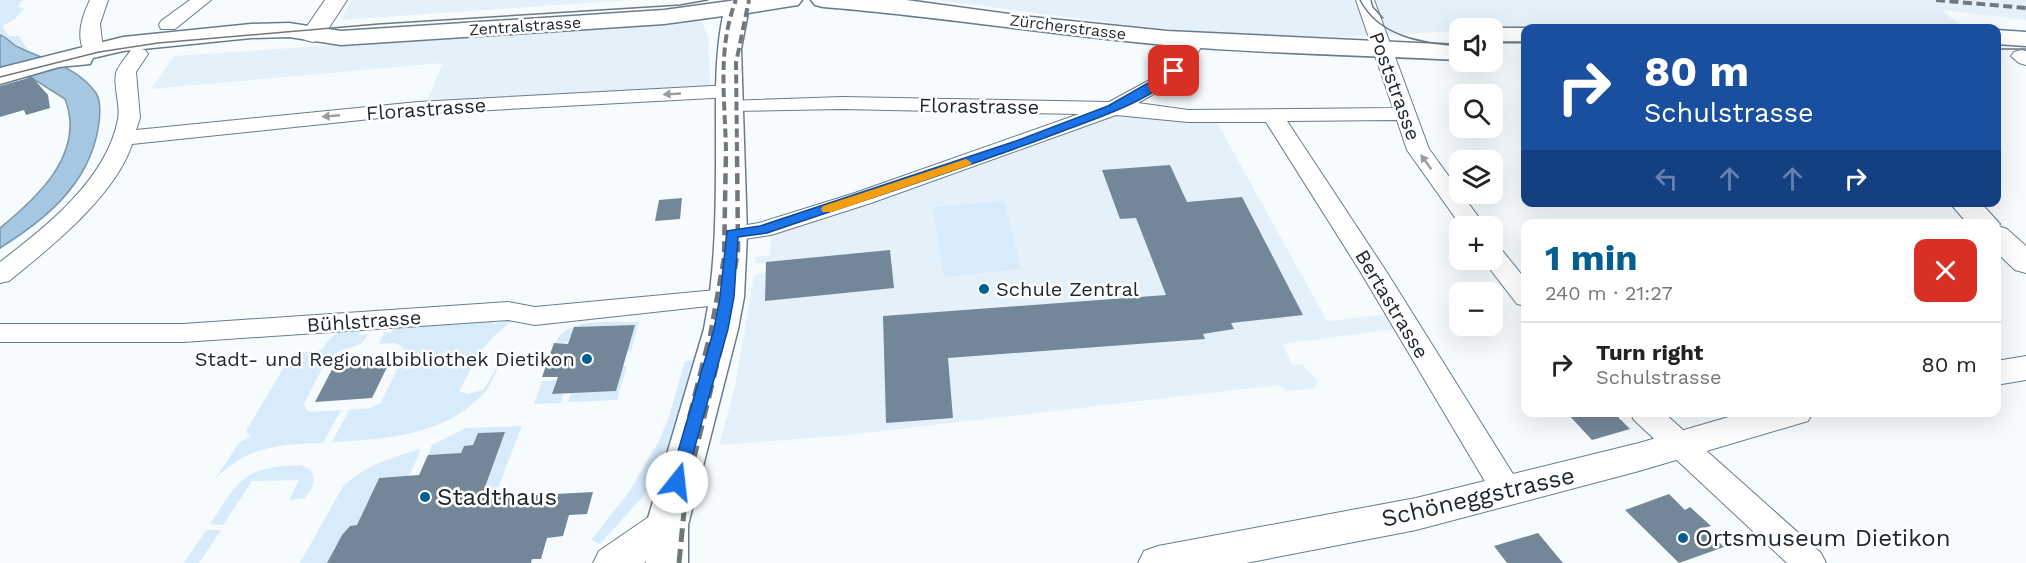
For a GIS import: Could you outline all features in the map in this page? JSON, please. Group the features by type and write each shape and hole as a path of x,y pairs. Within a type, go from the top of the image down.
{"main road":[{"path":"667,544 677,482 721,329 727,297 731,234 729,49 739,4 790,0"},
{"name":"Zürcherstrasse","path":"823,0 865,1 1086,30 1196,40 1380,44 1449,52"},
{"name":"Zentralstrasse","path":"58,59 92,47 152,39 283,42 313,35 341,38 664,17 739,4"},
{"name":"Zürcherstrasse","path":"1380,44 1403,35 1449,35"},
{"path":"1503,35 1521,35"},
{"path":"2,75 58,59 152,39"},
{"path":"2001,40 2025,52"},
{"path":"2001,56 2025,52"},
{"path":"1503,53 1521,53"}],"street":[{"path":"92,47 92,15 99,0"},
{"path":"0,275 49,236 104,178 117,156 129,118 126,72 152,39 202,0"},
{"path":"313,35 336,0"},
{"name":"Poststrasse","path":"1365,0 1418,150 1466,216"},
{"path":"731,234 762,230 968,162 1112,109 1164,80 1184,62 1196,40"},
{"name":"Florastrasse","path":"123,138 418,108 731,98 842,103 1135,109 1188,116 1406,114"},
{"name":"Bertastrasse","path":"1274,117 1373,272 1507,492"},
{"path":"1968,207 1980,219"},
{"path":"2001,240 2026,263"},
{"path":"1503,268 1521,292"},
{"name":"Bühlstrasse","path":"0,333 183,333 508,311 534,316 727,297"},
{"path":"2001,372 2026,368"},
{"path":"1649,417 1809,563"},
{"name":"Schöneggstrasse","path":"1158,563 1416,514 1680,446 1778,417"},
{"path":"613,563 667,544"}],"shaded area":[{"path":"0,0 23,0 17,7 24,8 15,19 2,26 8,36 19,36 30,53 0,35"},
{"path":"351,0 630,0 341,20"},
{"path":"936,0 2026,0 2026,20 1942,10 1959,24 1521,24 1521,28 1503,28 1503,18 1449,18 1449,32 1342,37 1238,35 1143,27"},
{"path":"701,20 708,37 711,97 422,113 443,63 151,89 174,56"},
{"path":"0,35 16,46 80,76 96,93 100,111 93,149 75,184 49,212 0,248 0,228 43,188 55,172 64,155 69,138 70,119 65,99 32,78 0,70"},
{"name":"Schule Zentral","path":"1116,114 1216,121 1326,319 1330,321 1387,314 1396,329 1283,344 1292,365 1302,364 1318,381 1314,389 1286,391 1279,385 839,436 719,445 735,387 754,275 766,272 766,264 755,263 755,257 770,255 771,233 979,165"},
{"path":"1004,201 1021,269 944,277 933,207"},
{"path":"514,319 480,352 459,391 468,394 483,390 504,356 517,343 500,365 486,390 468,407 433,427 414,432 394,437 332,442 349,410 370,408 381,403 405,352 403,347 395,343 379,344 384,333 391,332 393,328 494,321 493,324"},
{"path":"639,322 631,351 627,351 634,325 574,327 569,342 556,343 561,334 570,328 580,325"},
{"path":"361,330 359,335 368,334 365,339 357,346 340,351 330,358 304,404 306,410 311,412 341,410 323,443 292,444 252,453 227,468 215,479 239,443 251,436 246,431 292,354 322,350 338,333"},
{"path":"695,360 660,470 648,491 600,544 591,540 629,492 658,443 669,417 685,361"},
{"path":"623,366 627,366 617,400 568,402 571,393 615,391"},
{"path":"557,380 552,394 564,394 561,403 534,404 542,381"},
{"path":"522,426 494,498 477,509 504,432 478,433 473,445 464,446 461,453 428,455 432,445 466,428"},
{"path":"421,449 409,476 378,478 357,525 350,526 334,548 328,563 300,563 342,488 350,480 359,473 389,459"},
{"path":"301,465 311,470 313,478 310,492 304,498 289,500 299,480 252,481 223,525 210,524 229,496 245,478 266,469"},
{"path":"206,530 221,530 199,563 184,563"}],"building":[{"path":"32,77 48,95 50,108 26,115 24,110 0,117 0,86"},
{"path":"1170,165 1187,202 1242,197 1303,315 1231,323 1234,329 1203,334 1205,339 948,358 953,418 886,423 883,316 1166,295 1136,218 1120,219 1102,170"},
{"path":"682,198 680,219 655,221 659,200"},
{"path":"890,250 894,288 765,301 766,262"},
{"name":"Stadt- und Regionalbibliothek Dietikon","path":"635,325 616,391 552,394 558,377 542,377 554,343 568,344 574,327"},
{"path":"393,355 372,398 315,402 338,358"},
{"path":"1571,417 1618,417 1630,429 1592,440"},
{"name":"Stadthaus","path":"505,432 481,498 593,492 587,514 569,515 563,536 547,538 541,559 532,559 531,563 327,563 342,535 350,526 357,525 379,478 419,475 428,455 461,453 464,446 473,445 478,433"},
{"name":"Ortsmuseum Dietikon","path":"1669,494 1685,510 1690,507 1711,526 1704,528 1724,547 1679,563 1625,510"},
{"path":"1538,533 1563,563 1507,563 1494,546"}],"tram line":[{"path":"0,77 99,52 158,43 378,24 680,5 708,0"},
{"path":"1360,0 1368,12 1390,30 1417,40 1449,45"},
{"path":"1371,0 1373,7 1383,18"},
{"path":"1503,42 1521,42"},
{"path":"2001,49 2026,49"}],"railway":[{"path":"726,151 724,55 730,18 736,0"},
{"path":"737,151 736,63 749,0"},
{"path":"1936,0 2026,8"},
{"path":"724,336 738,250 737,150"},
{"path":"710,336 724,258 726,151"},
{"path":"677,500 684,439 710,335"},
{"path":"679,563 686,491 724,335"}],"slow traffic":[{"path":"827,209 966,163"}],"place":[{"name":"Schule Zentral","path":"984,289"},
{"name":"Stadt- und Regionalbibliothek Dietikon","path":"587,359"},
{"name":"Stadthaus","path":"425,497"},
{"name":"Ortsmuseum Dietikon","path":"1683,538"}],"route":[{"path":"677,482 721,329 727,297 731,234 762,230 863,198 1021,143 1112,109 1138,96 1174,71"}]}
